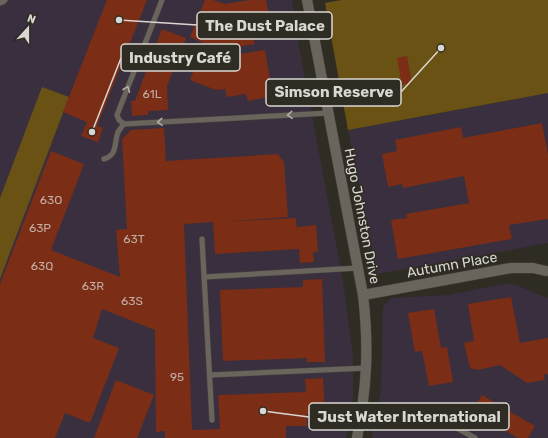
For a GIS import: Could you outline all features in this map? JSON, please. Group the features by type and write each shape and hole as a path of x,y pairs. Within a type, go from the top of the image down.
{"street":[{"name":"Hugo Johnston Drive","path":"307,0 358,268 366,318 367,368 363,407 357,438"},
{"name":"Autumn Place","path":"363,295 511,268 533,268 546,271"}],"lane":[{"path":"0,3 5,0"},
{"path":"162,0 117,115 124,124 329,113"},
{"path":"104,159 108,158 114,153 118,132 124,124"},
{"path":"202,239 212,420"},
{"path":"204,276 358,268"},
{"path":"210,376 367,368"},
{"path":"359,428 445,424 454,426 475,438"}],"shaded area":[{"path":"0,0 292,0 298,41 343,281 353,356 353,398 346,438 0,438 0,279 68,98 0,198"},
{"path":"341,0 548,0 548,93 348,130 325,3"},
{"path":"42,87 69,97 0,279 0,198"},
{"path":"548,93 548,243 377,274 348,130"},
{"path":"505,284 517,285 548,298 548,438 372,438 381,389 383,307 391,298 448,295"}],"building":[{"path":"107,0 147,0 97,126 103,128 98,142 81,136 87,122 63,112"},
{"path":"205,0 213,0 225,4 250,0 266,0 273,36 253,39 255,44 220,50 222,57 265,50 273,96 248,101 246,94 227,97 225,89 216,90 190,80 204,43 190,37"},
{"path":"162,29 186,38 167,86 168,110 148,111 148,115 132,116 131,101 135,101"},
{"path":"407,56 412,83 402,85 397,58"},
{"path":"542,123 548,154 548,219 509,225 512,239 398,259 391,220 407,218 406,214 469,203 464,176 403,188 402,184 388,187 382,154 397,151 395,140 461,127 463,138"},
{"path":"164,128 166,161 278,154 284,162 288,217 221,222 296,218 297,232 297,227 316,225 318,252 313,252 314,262 300,263 299,249 215,254 213,222 184,224 192,430 220,429 218,395 306,392 305,379 323,378 325,414 307,414 307,426 286,426 286,438 165,438 165,431 156,432 155,330 102,309 93,338 119,348 90,423 65,413 55,438 0,438 0,284 51,151 84,164 51,250 120,277 116,230 127,229 122,139 131,130"},
{"path":"322,279 325,362 307,362 307,358 223,361 220,290 303,287 303,280"},
{"path":"511,297 520,343 548,338 548,374 544,375 545,380 527,383 500,365 478,370 470,368 464,343 474,341 468,304"},
{"path":"434,309 441,348 447,347 453,382 429,386 422,351 415,352 408,313"},
{"path":"116,380 154,395 137,438 94,438"},
{"path":"482,395 535,426 528,438 518,438 472,411"}],"place":[{"name":"The Dust Palace","path":"119,20"},
{"name":"Simson Reserve","path":"441,48"},
{"name":"Industry Café","path":"92,132"},
{"name":"Just Water International","path":"263,411"}]}
